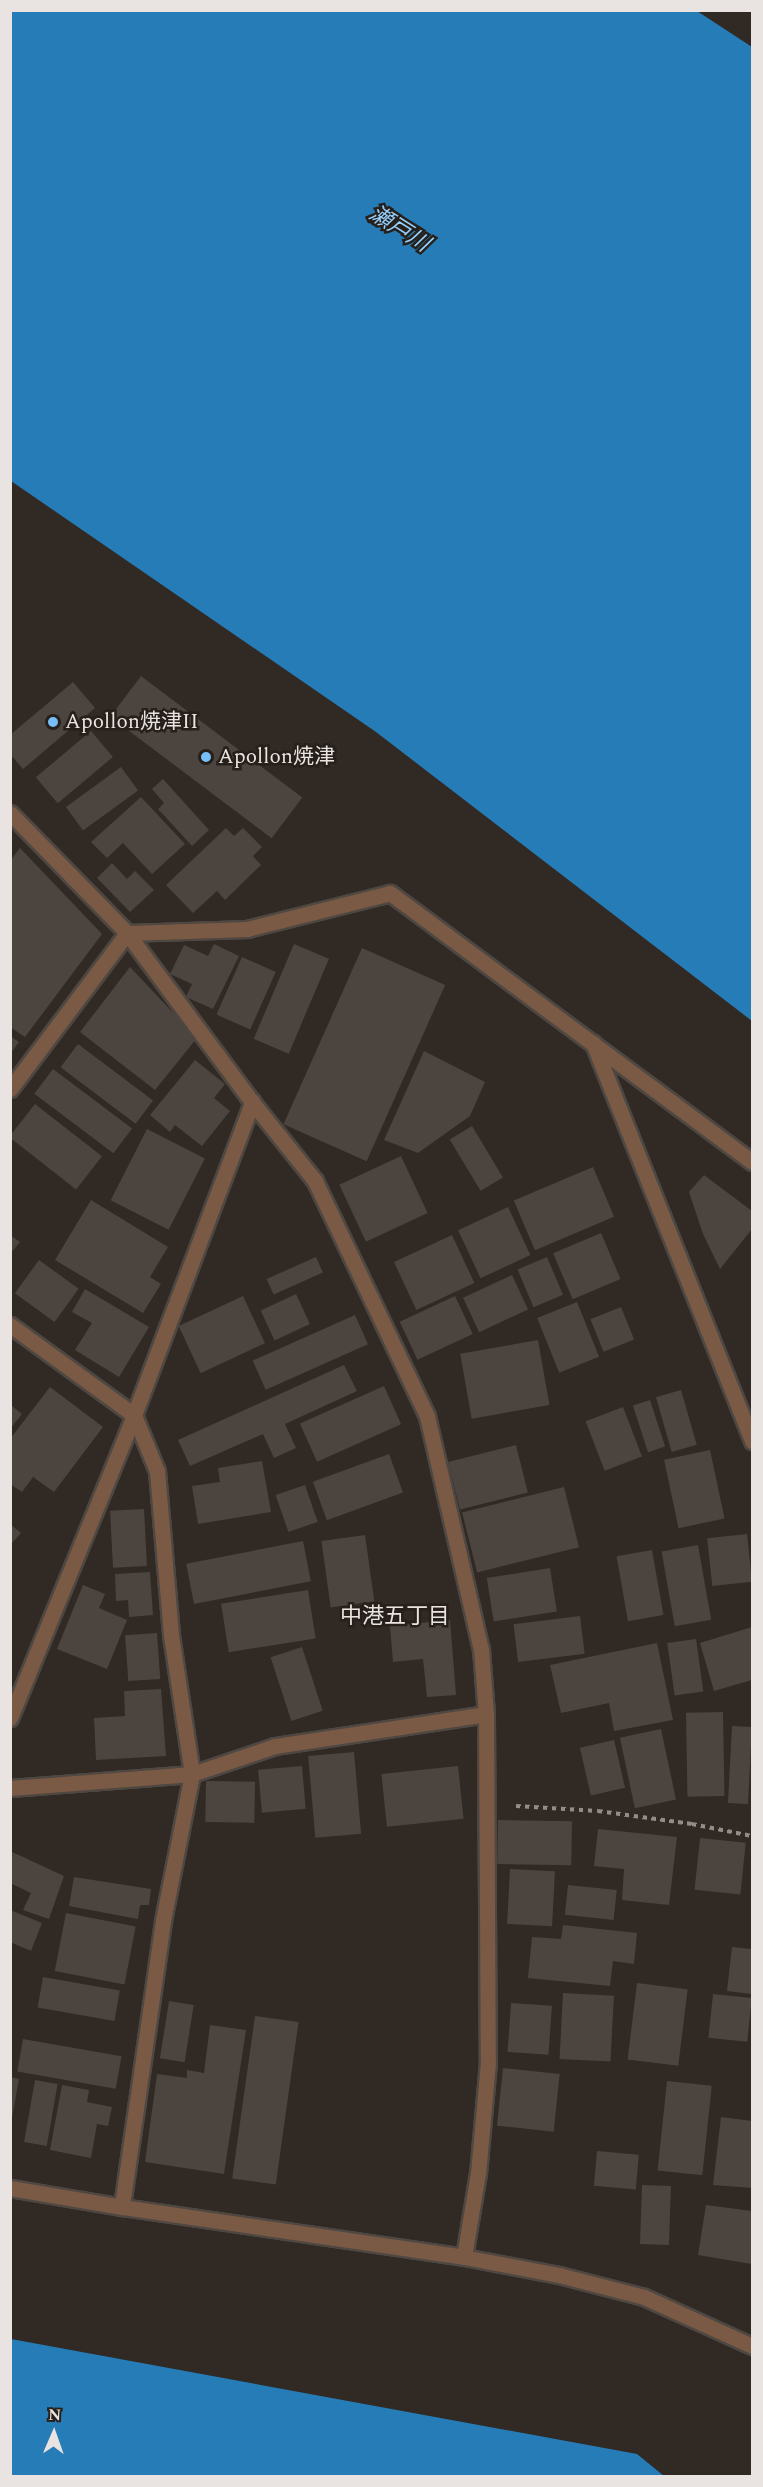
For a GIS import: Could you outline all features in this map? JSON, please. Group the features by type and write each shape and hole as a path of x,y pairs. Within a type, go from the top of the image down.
{"street":[{"path":"10,813 127,933 252,1102 315,1181 427,1416 481,1649 486,1714 488,2062 478,2173 464,2257"},
{"path":"127,933 247,929 390,893 753,1162"},
{"path":"10,1089 127,933"},
{"path":"593,1043 753,1441"},
{"path":"10,1718 134,1415 252,1102"},
{"path":"10,1325 134,1415 157,1471 171,1635 192,1774 163,1921 122,2207"},
{"path":"10,1788 192,1774 275,1746 486,1714"},
{"path":"10,2188 122,2207 464,2257 559,2275 644,2296 753,2346"}],"path":[{"path":"486,1804 598,1811 692,1824 753,1836"}],"water":[{"name":"瀬戸川","path":"11,10 697,11 752,47 752,1021 376,732 11,481"},
{"path":"11,2339 637,2454 664,2476 11,2476"}],"building":[{"name":"Apollon焼津","path":"141,676 302,798 272,838 110,717"},
{"name":"Apollon焼津II","path":"73,682 95,708 23,769 10,754 10,735"},
{"path":"91,731 113,757 58,803 36,777"},
{"path":"121,767 138,790 83,830 66,807"},
{"path":"163,779 209,830 192,846 158,809 164,803 152,789"},
{"path":"141,797 185,844 152,874 123,843 107,858 91,842"},
{"path":"226,828 234,836 243,828 262,847 253,856 261,865 225,900 217,891 193,913 166,885"},
{"path":"20,848 102,934 25,1037 10,1027 10,861"},
{"path":"112,863 127,879 135,871 154,890 130,912 97,878"},
{"path":"214,944 239,956 213,1009 186,997 192,984 170,974 184,945 208,956"},
{"path":"294,944 329,959 289,1054 254,1039"},
{"path":"362,948 445,985 367,1161 283,1124"},
{"path":"242,957 276,972 250,1030 216,1015"},
{"path":"130,967 197,1038 155,1090 80,1032"},
{"path":"10,1036 19,1042 10,1054"},
{"path":"78,1044 153,1101 136,1124 61,1067"},
{"path":"424,1051 485,1082 470,1116 418,1153 384,1140"},
{"path":"195,1060 225,1084 214,1098 230,1111 202,1146 175,1125 170,1132 150,1115"},
{"path":"53,1069 132,1129 113,1153 34,1094"},
{"path":"35,1104 102,1156 76,1189 10,1138"},
{"path":"472,1126 503,1177 481,1191 450,1139"},
{"path":"147,1129 205,1159 169,1230 111,1200"},
{"path":"401,1156 428,1213 366,1242 339,1185"},
{"path":"593,1167 614,1217 535,1250 514,1201"},
{"path":"704,1175 752,1211 752,1229 720,1269 703,1234 689,1192"},
{"path":"91,1200 168,1247 150,1277 161,1284 143,1313 55,1260"},
{"path":"508,1207 530,1255 481,1278 458,1230"},
{"path":"601,1233 621,1279 573,1299 553,1253"},
{"path":"10,1235 20,1242 10,1254"},
{"path":"452,1235 474,1283 416,1310 394,1262"},
{"path":"316,1257 323,1273 274,1294 267,1279"},
{"path":"547,1257 563,1295 534,1307 518,1270"},
{"path":"39,1260 79,1289 55,1322 15,1293"},
{"path":"512,1275 528,1309 479,1332 463,1298"},
{"path":"85,1289 149,1327 119,1377 75,1350 92,1323 72,1312"},
{"path":"296,1294 310,1324 275,1340 261,1310"},
{"path":"243,1296 265,1343 201,1373 179,1326"},
{"path":"455,1296 473,1334 417,1360 400,1322"},
{"path":"577,1302 599,1357 559,1373 537,1318"},
{"path":"621,1307 634,1339 604,1352 590,1319"},
{"path":"355,1315 368,1344 266,1390 253,1361"},
{"path":"538,1340 549,1405 472,1419 460,1354"},
{"path":"344,1365 357,1391 285,1424 296,1448 274,1458 263,1434 190,1466 178,1440"},
{"path":"384,1386 401,1424 317,1462 300,1423"},
{"path":"50,1387 103,1427 54,1492 33,1477 22,1492 10,1484 10,1439"},
{"path":"681,1390 697,1445 672,1452 656,1397"},
{"path":"650,1400 665,1447 648,1452 633,1406"},
{"path":"12,1406 22,1414 10,1429 10,1408"},
{"path":"623,1407 642,1456 605,1471 586,1421"},
{"path":"516,1445 528,1493 460,1509 448,1462"},
{"path":"710,1450 725,1518 679,1528 664,1460"},
{"path":"389,1454 403,1493 327,1520 313,1482"},
{"path":"262,1461 271,1512 198,1524 192,1486 220,1482 218,1468"},
{"path":"305,1485 318,1522 288,1532 276,1495"},
{"path":"564,1487 579,1547 477,1573 462,1512"},
{"path":"144,1509 147,1566 113,1568 110,1511"},
{"path":"10,1524 21,1533 10,1545"},
{"path":"747,1534 752,1582 712,1586 707,1538"},
{"path":"365,1535 374,1601 331,1607 321,1541"},
{"path":"303,1541 311,1581 194,1604 186,1564"},
{"path":"698,1545 711,1620 675,1626 662,1551"},
{"path":"652,1550 663,1615 628,1621 617,1556"},
{"path":"550,1568 557,1611 494,1621 487,1578"},
{"path":"150,1572 153,1615 129,1617 128,1600 116,1601 115,1574"},
{"path":"83,1585 105,1594 99,1608 127,1620 107,1669 57,1649"},
{"path":"308,1590 316,1638 229,1652 221,1604"},
{"path":"580,1616 585,1654 518,1662 513,1624"},
{"path":"450,1620 456,1695 427,1697 423,1659 393,1662 390,1626"},
{"path":"752,1627 752,1680 714,1691 700,1643"},
{"path":"157,1633 160,1679 128,1681 125,1635"},
{"path":"696,1639 703,1691 675,1696 667,1643"},
{"path":"657,1643 673,1720 614,1731 609,1703 561,1713 550,1665"},
{"path":"302,1647 323,1711 291,1721 271,1657"},
{"path":"161,1689 166,1756 96,1760 94,1718 125,1716 124,1691"},
{"path":"723,1712 724,1796 687,1797 686,1713"},
{"path":"732,1726 752,1727 748,1804 728,1803"},
{"path":"661,1729 676,1799 635,1808 620,1738"},
{"path":"614,1740 625,1788 591,1796 580,1748"},
{"path":"354,1752 361,1834 315,1838 308,1756"},
{"path":"302,1766 306,1809 262,1813 258,1770"},
{"path":"458,1766 464,1819 387,1827 381,1774"},
{"path":"206,1781 255,1782 254,1823 205,1822"},
{"path":"498,1820 572,1821 571,1865 497,1864"},
{"path":"598,1829 677,1837 669,1905 622,1900 624,1869 594,1866"},
{"path":"700,1838 746,1843 740,1895 695,1890"},
{"path":"10,1851 64,1876 49,1919 23,1910 31,1893 10,1883"},
{"path":"510,1869 555,1871 552,1926 507,1924"},
{"path":"74,1877 151,1889 149,1905 140,1905 138,1919 69,1906"},
{"path":"568,1885 617,1890 614,1920 565,1915"},
{"path":"10,1910 42,1923 31,1951 10,1942"},
{"path":"66,1913 136,1927 124,1984 55,1971"},
{"path":"563,1925 637,1933 634,1964 613,1961 610,1986 528,1978 532,1937 561,1939"},
{"path":"732,1947 752,1949 752,1994 727,1991"},
{"path":"43,1977 120,1991 114,2021 38,2008"},
{"path":"637,1983 688,1989 678,2066 628,2059"},
{"path":"563,1993 614,1996 610,2062 560,2059"},
{"path":"713,1994 752,1998 747,2042 708,2038"},
{"path":"169,2001 194,2005 185,2062 160,2058"},
{"path":"511,2003 552,2006 548,2055 508,2052"},
{"path":"255,2016 299,2022 276,2185 232,2178"},
{"path":"210,2025 246,2030 224,2174 145,2162 157,2074 187,2078 187,2070 204,2073"},
{"path":"23,2039 121,2056 116,2089 17,2071"},
{"path":"503,2068 560,2074 554,2132 497,2126"},
{"path":"10,2077 19,2079 12,2118 10,2118"},
{"path":"35,2080 58,2084 47,2146 24,2142"},
{"path":"667,2081 712,2086 702,2175 658,2171"},
{"path":"62,2085 89,2090 87,2102 112,2107 108,2126 97,2124 91,2158 50,2150"},
{"path":"721,2117 752,2121 752,2188 713,2185"},
{"path":"597,2151 639,2155 636,2190 594,2186"},
{"path":"642,2185 671,2186 669,2245 640,2244"},
{"path":"706,2205 752,2211 752,2264 698,2255"}],"place":[{"name":"Apollon焼津II","path":"53,722"},
{"name":"Apollon焼津","path":"206,757"}],"district":[{"name":"中港五丁目","path":"395,1617"}]}
